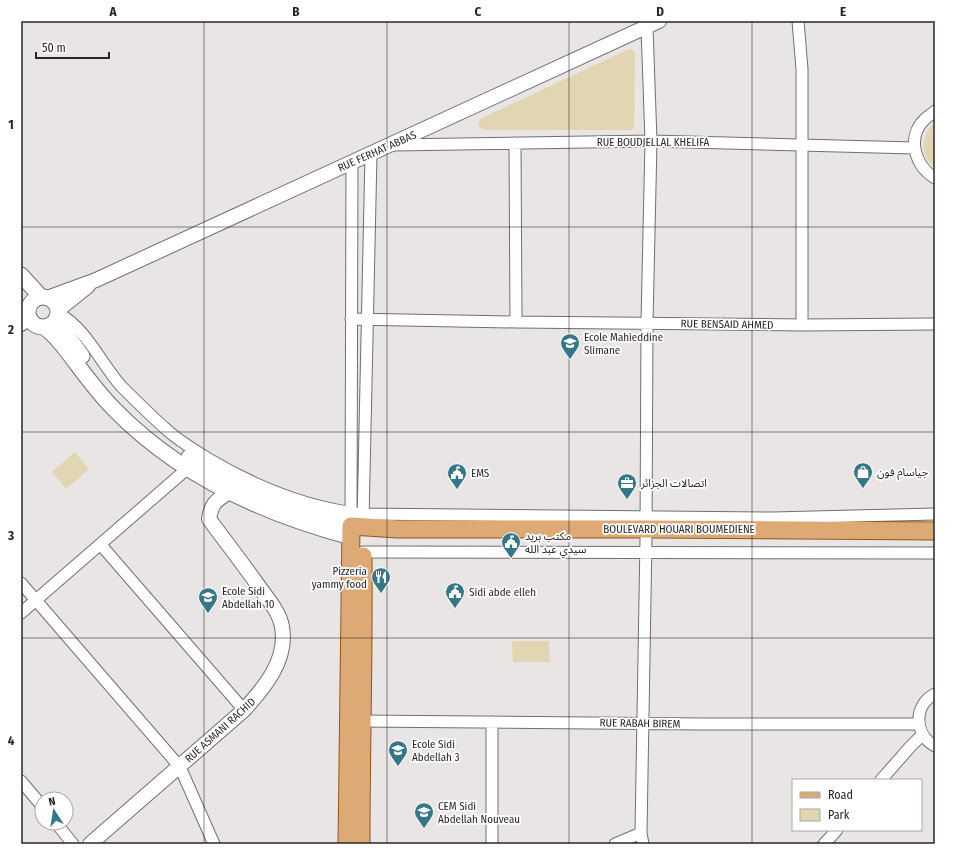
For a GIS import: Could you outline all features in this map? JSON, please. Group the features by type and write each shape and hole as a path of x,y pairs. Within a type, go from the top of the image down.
{"main road":[{"path":"21,275 44,297 54,302 56,337 94,387 118,413 158,448 229,492 277,514 301,523 358,530"},
{"path":"44,297 31,302 25,312 35,324 54,317"},
{"path":"54,317 92,369 121,402 152,431 178,450 213,471 257,494 303,512 358,530"},
{"path":"358,530 363,643 361,721 361,844"},
{"path":"347,844 358,530"},
{"name":"BOULEVARD HOUARI BOUMEDIENE","path":"358,530 646,534 893,542 935,541"},
{"name":"BOULEVARD HOUARI BOUMEDIENE","path":"646,534 935,531"}],"street":[{"path":"798,21 802,70 802,325"},
{"path":"643,844 641,833 646,534 647,324 653,24"},
{"name":"RUE FERHAT ABBAS","path":"44,297 96,280 653,24"},
{"path":"935,111 924,119 919,126 915,138 914,148 918,160 925,171 935,178"},
{"name":"RUE BOUDJELLAL KHELIFA","path":"391,145 651,141 914,148"},
{"path":"515,143 516,322"},
{"path":"358,530 367,320 371,154"},
{"path":"352,162 351,318 358,530"},
{"name":"RUE FERHAT ABBAS","path":"54,317 96,280"},
{"name":"RUE BENSAID AHMED","path":"351,318 367,320 647,324 935,324"},
{"path":"21,613 188,468"},
{"name":"RUE ASMANI RACHID","path":"90,844 244,710 262,691 274,673 282,644 282,627 277,614 270,602 209,519 211,508 218,499 229,492"},
{"path":"646,534 773,518 935,514"},
{"path":"358,530 646,534 935,553"},
{"path":"101,545 244,710"},
{"path":"21,583 180,767 214,844"},
{"path":"934,691 920,710 918,724 922,735 934,747"},
{"name":"RUE RABAH BIREM","path":"361,721 918,724"},
{"path":"492,722 492,844"},
{"path":"881,779 910,746 922,735"},
{"path":"21,782 34,797"},
{"path":"62,831 73,844"},
{"path":"824,844 836,831"},
{"path":"615,844 641,833"}],"green space":[{"path":"629,49 635,53 634,127 632,130 487,130 480,127 478,124 480,119"},
{"path":"935,122 935,167 926,157 924,145 927,133"},
{"path":"75,452 89,469 66,489 52,472"},
{"path":"512,641 549,641 550,662 513,662"}],"place":[{"name":"Ecole Mahieddine Slimane","path":"570,360"},
{"name":"جياسام فون","path":"863,489"},
{"name":"EMS","path":"457,490"},
{"name":"اتصالات الجزائر","path":"627,500"},
{"name":"مكتب بريد سيدي عبد الله","path":"511,559"},
{"name":"Pizzeria yammy food","path":"381,594"},
{"name":"Sidi abde elleh","path":"455,609"},
{"name":"Ecole Sidi Abdellah 10","path":"208,614"},
{"name":"Ecole Sidi Abdellah 3","path":"398,767"},
{"name":"CEM Sidi Abdellah Nouveau","path":"424,829"}]}
